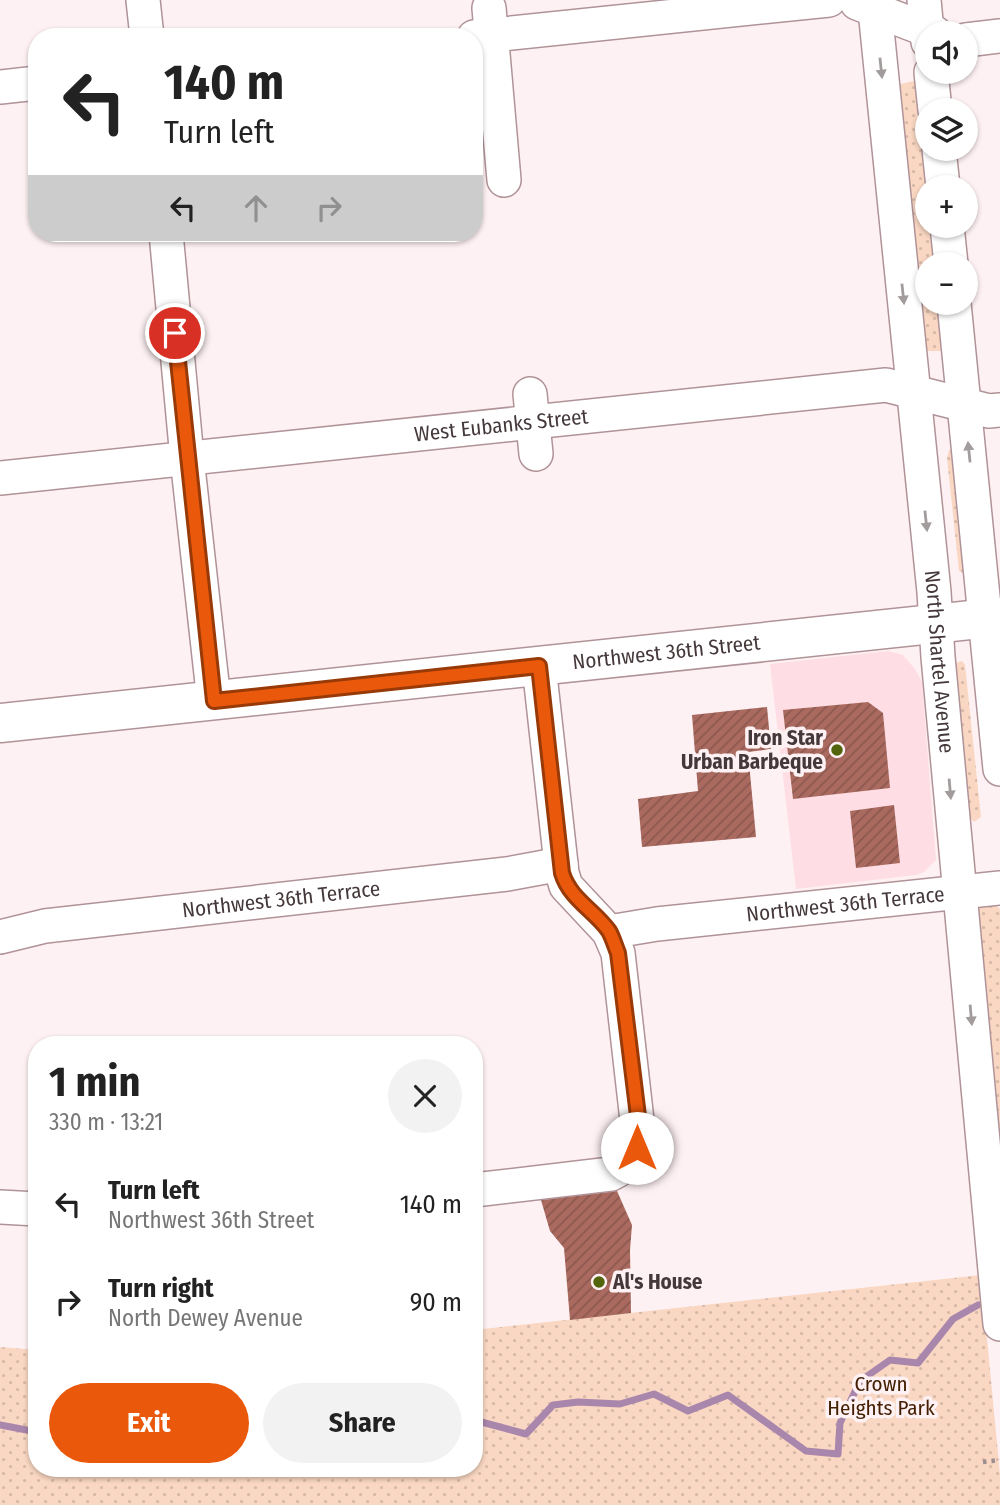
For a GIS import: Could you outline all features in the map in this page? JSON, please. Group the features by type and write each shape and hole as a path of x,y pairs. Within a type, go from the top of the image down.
{"main road":[{"name":"Northwest 36th Street","path":"0,723 993,617"}],"street":[{"path":"143,0 146,28"},
{"path":"504,180 485,27 829,0"},
{"path":"866,3 915,21"},
{"name":"North Shartel Avenue","path":"866,3 913,391 1000,1324"},
{"path":"978,39 1000,36"},
{"path":"0,87 28,84"},
{"path":"167,242 214,701"},
{"path":"955,315 993,617 1000,769"},
{"name":"West Eubanks Street","path":"0,478 887,385 989,411 1000,410"},
{"path":"483,1189 603,1176 625,1166 634,1154 639,1138 618,953 609,932 566,886 561,864 539,666"},
{"name":"Northwest 36th Terrace","path":"0,937 44,926 507,874 561,864"},
{"name":"Northwest 36th Terrace","path":"609,932 657,924 1000,888"},
{"path":"0,1207 28,1209"}],"path":[{"path":"983,1462 1000,1460"}],"shaded area":[{"path":"888,651 903,655 922,682 936,860 924,872 916,875 796,889 770,664"}],"green space":[{"path":"913,81 922,87 923,98 915,98 915,161 927,161 927,175 915,175 915,238 937,238 939,252 915,252 915,277 897,85"},
{"path":"919,315 944,315 942,351 922,351"},
{"path":"949,450 953,450 964,574 959,571 947,458"},
{"path":"962,661 965,665 981,817 974,822 967,814 954,667"},
{"path":"983,903 993,903 1000,909 1000,1182 977,908"},
{"name":"Crown Heights Park","path":"981,1275 1000,1475 1000,1505 0,1505 0,1347 28,1349 28,1477 483,1477 483,1329"}],"building":[{"name":"Iron Star Urban Barbeque","path":"868,702 883,713 890,788 793,799 783,710"},
{"path":"767,707 771,749 748,752 756,837 642,847 638,799 698,791 692,715"},
{"path":"894,805 900,863 856,868 850,811"},
{"name":"Al's House","path":"617,1191 632,1225 631,1313 570,1320 564,1248 550,1231 541,1200"}],"waterway":[{"path":"483,1422 526,1434 553,1405 578,1402 620,1404 654,1394 688,1411 728,1395 806,1451 838,1454 840,1423 860,1381 890,1360 918,1363 953,1319 978,1305"},
{"path":"0,1425 28,1430"}],"place":[{"name":"Iron Star Urban Barbeque","path":"837,750"},
{"name":"Al's House","path":"599,1282"}],"route":[{"path":"175,333 214,701 539,666 562,873 572,894 609,932 618,953 639,1124 637,1148"}]}
